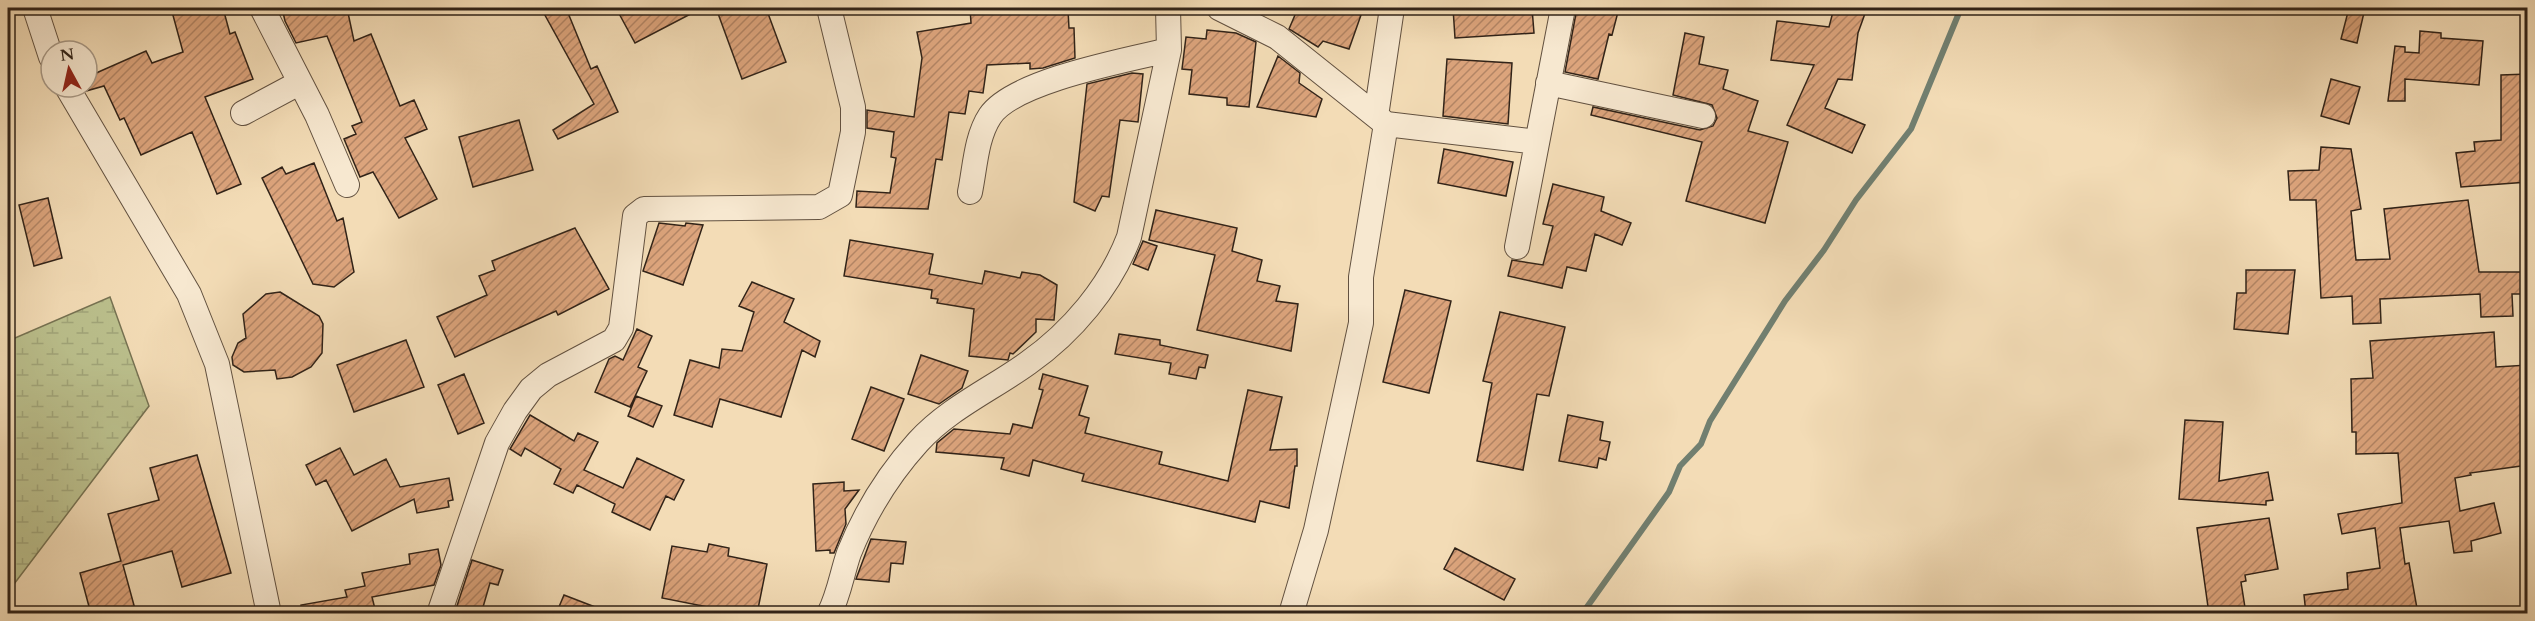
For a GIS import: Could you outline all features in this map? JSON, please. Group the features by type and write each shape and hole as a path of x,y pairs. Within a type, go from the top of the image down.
{"street":[{"path":"35,8 45,39"},
{"path":"262,8 299,84 318,115 347,185"},
{"path":"439,614 497,443 514,411 531,389 548,375 614,340 618,335 621,328 635,216 644,209 819,207 840,195 853,132 853,107 829,8"},
{"path":"829,614 850,551 862,524 889,478 919,441 945,417 1030,362 1088,308 1118,266 1129,237 1169,51 1168,8"},
{"path":"1219,8 1277,37 1381,120 1537,142"},
{"path":"1291,614 1316,530 1360,323 1361,277 1381,120 1392,8"},
{"path":"1517,247 1563,8"},
{"path":"970,192 981,133 990,115 1006,100 1045,83 1119,61 1169,51"},
{"path":"1548,83 1703,116"},
{"path":"243,113 299,84"},
{"path":"74,99 189,294 217,364 269,614"}],"green space":[{"path":"110,297 149,406 8,592 8,341"}],"building":[{"path":"171,8 223,8 230,34 235,32 253,79 205,97 241,184 217,194 192,132 141,155 124,118 120,120 104,86 99,87 99,72 146,51 152,63 183,52"},
{"path":"282,8 347,8 354,41 371,34 400,106 414,100 427,129 405,138 437,199 399,218 373,172 360,177 344,139 356,134 352,126 362,122 327,36 296,43 285,21"},
{"path":"541,8 566,8 591,69 597,66 618,112 558,139 553,130 594,104"},
{"path":"616,8 702,8 635,43"},
{"path":"716,8 766,8 786,62 742,79"},
{"path":"970,8 1010,8 1010,11 1068,10 1069,28 1074,28 1075,58 1043,68 1030,69 1030,63 987,65 983,93 969,91 965,114 949,112 942,160 936,159 928,209 856,207 857,191 890,193 896,158 891,157 894,132 867,128 867,110 914,117 922,58 917,32 971,23"},
{"path":"1298,8 1338,8 1361,15 1349,49 1323,41 1318,47 1289,29"},
{"path":"1453,8 1532,8 1534,33 1455,38"},
{"path":"1577,8 1619,8 1612,35 1609,34 1598,79 1565,72"},
{"path":"1834,8 1867,8 1858,33 1852,80 1838,79 1825,108 1865,125 1852,153 1787,125 1814,65 1771,60 1777,21 1829,27"},
{"path":"2349,8 2365,8 2357,43 2341,39"},
{"path":"1207,30 1236,33 1256,42 1249,107 1227,105 1227,98 1189,94 1192,70 1182,69 1186,37 1206,39"},
{"path":"2420,31 2441,33 2441,38 2483,41 2479,85 2405,79 2405,101 2388,101 2395,46 2405,47 2405,52 2419,53"},
{"path":"1685,33 1704,37 1699,64 1728,70 1723,89 1758,101 1748,131 1788,142 1765,223 1686,201 1702,142 1591,115 1593,107 1700,130 1713,126 1717,118 1712,105 1673,95"},
{"path":"1278,56 1300,73 1299,83 1322,99 1316,117 1257,107"},
{"path":"1447,59 1512,63 1508,124 1443,116"},
{"path":"1132,73 1143,74 1138,122 1120,120 1109,197 1102,196 1095,211 1074,202 1087,84"},
{"path":"2528,74 2528,182 2461,187 2456,153 2475,151 2474,142 2501,140 2501,75"},
{"path":"2331,79 2360,87 2349,124 2321,116"},
{"path":"519,120 533,170 473,187 459,137"},
{"path":"2321,147 2351,149 2361,209 2351,211 2356,260 2390,259 2384,209 2468,200 2479,272 2522,272 2523,294 2512,294 2513,316 2481,317 2480,294 2380,299 2381,323 2353,324 2352,296 2321,298 2316,200 2290,200 2288,171 2319,170"},
{"path":"1444,149 1513,162 1506,196 1438,183"},
{"path":"314,163 337,221 343,218 354,272 334,287 313,284 262,178 282,167 286,174"},
{"path":"1553,184 1604,197 1601,211 1631,223 1622,245 1595,234 1586,271 1567,267 1562,288 1508,276 1512,260 1543,265 1553,226 1543,224"},
{"path":"48,198 62,258 34,266 19,205"},
{"path":"1156,210 1237,228 1232,251 1262,260 1257,281 1280,286 1276,301 1298,304 1291,351 1197,330 1215,255 1149,240"},
{"path":"659,223 685,226 686,223 703,225 683,285 643,271"},
{"path":"575,228 609,289 558,315 556,311 455,357 437,317 487,295 479,276 495,270 492,261"},
{"path":"850,240 933,254 929,274 982,284 985,271 1020,278 1022,272 1040,275 1057,285 1054,320 1036,319 1036,332 1013,354 1010,353 1008,360 969,356 974,309 937,303 938,299 931,298 932,290 844,276"},
{"path":"1143,241 1157,246 1148,270 1133,264"},
{"path":"2246,270 2295,270 2288,334 2234,329 2237,293 2246,293"},
{"path":"752,282 794,299 784,322 820,341 815,357 802,350 781,417 720,399 712,427 674,415 690,360 719,368 722,349 742,351 754,312 739,306"},
{"path":"1405,290 1451,301 1429,393 1383,382"},
{"path":"280,292 319,316 323,324 322,353 311,367 292,377 277,379 275,370 244,372 233,365 232,357 238,343 246,338 243,314 266,294"},
{"path":"1500,312 1565,327 1549,396 1537,394 1523,470 1477,461 1492,383 1483,381"},
{"path":"637,329 652,336 638,367 647,371 630,407 595,392 609,359 615,356 623,360"},
{"path":"2494,332 2496,367 2528,365 2528,465 2470,473 2471,475 2455,478 2460,511 2494,503 2501,533 2471,541 2472,551 2454,553 2449,521 2400,528 2405,564 2409,563 2418,614 2306,614 2304,595 2348,589 2347,573 2380,568 2375,528 2342,534 2338,514 2402,503 2398,453 2356,454 2356,432 2352,432 2351,379 2373,378 2370,341"},
{"path":"1119,334 1160,340 1160,345 1208,355 1205,368 1199,367 1196,379 1169,374 1171,363 1115,354"},
{"path":"406,340 424,387 354,412 337,365"},
{"path":"921,355 968,371 962,388 939,404 908,394"},
{"path":"464,374 484,423 458,434 438,385"},
{"path":"1043,374 1088,386 1079,415 1089,418 1085,433 1162,452 1159,464 1228,481 1248,390 1282,397 1270,450 1297,449 1297,466 1295,466 1289,508 1260,501 1255,522 1082,481 1084,474 1033,460 1029,476 1001,469 1004,458 936,452 937,443 954,429 1010,434 1013,424 1032,428 1043,390 1039,389"},
{"path":"871,387 904,399 884,451 852,439"},
{"path":"636,396 662,406 653,427 628,416"},
{"path":"530,415 574,441 578,433 598,442 584,470 623,488 637,458 684,480 674,500 666,496 650,530 612,512 615,504 577,485 573,493 554,484 561,469 525,448 521,456 510,449"},
{"path":"1568,415 1603,422 1600,440 1610,442 1606,460 1599,458 1597,468 1559,461"},
{"path":"2185,420 2223,422 2219,481 2268,472 2273,500 2266,501 2266,505 2179,499"},
{"path":"340,448 354,475 386,459 400,487 449,478 453,500 448,501 449,507 417,513 414,499 352,531 326,480 316,485 306,465"},
{"path":"197,455 231,573 182,587 172,551 123,565 135,609 118,614 91,614 80,573 121,561 108,514 159,500 150,468"},
{"path":"844,482 844,491 859,490 845,509 846,524 834,553 830,553 830,550 816,551 813,484"},
{"path":"2269,518 2278,569 2245,575 2246,581 2241,582 2246,614 2209,614 2197,528"},
{"path":"871,539 906,542 903,564 891,563 889,582 856,579"},
{"path":"709,544 729,548 728,556 767,564 757,614 743,614 662,598 672,546 707,552"},
{"path":"1455,548 1515,579 1504,600 1444,569"},
{"path":"438,549 441,565 434,585 372,597 375,609 353,614 302,614 301,605 347,597 345,590 365,586 362,573 410,564 409,554"},
{"path":"472,560 503,570 498,585 490,583 481,614 460,614 455,612"},
{"path":"564,595 608,612 607,614 556,614"}],"waterway":[{"path":"1582,614 1669,492 1680,466 1701,444 1710,421 1785,301 1824,250 1856,200 1911,129 1961,8"}]}
